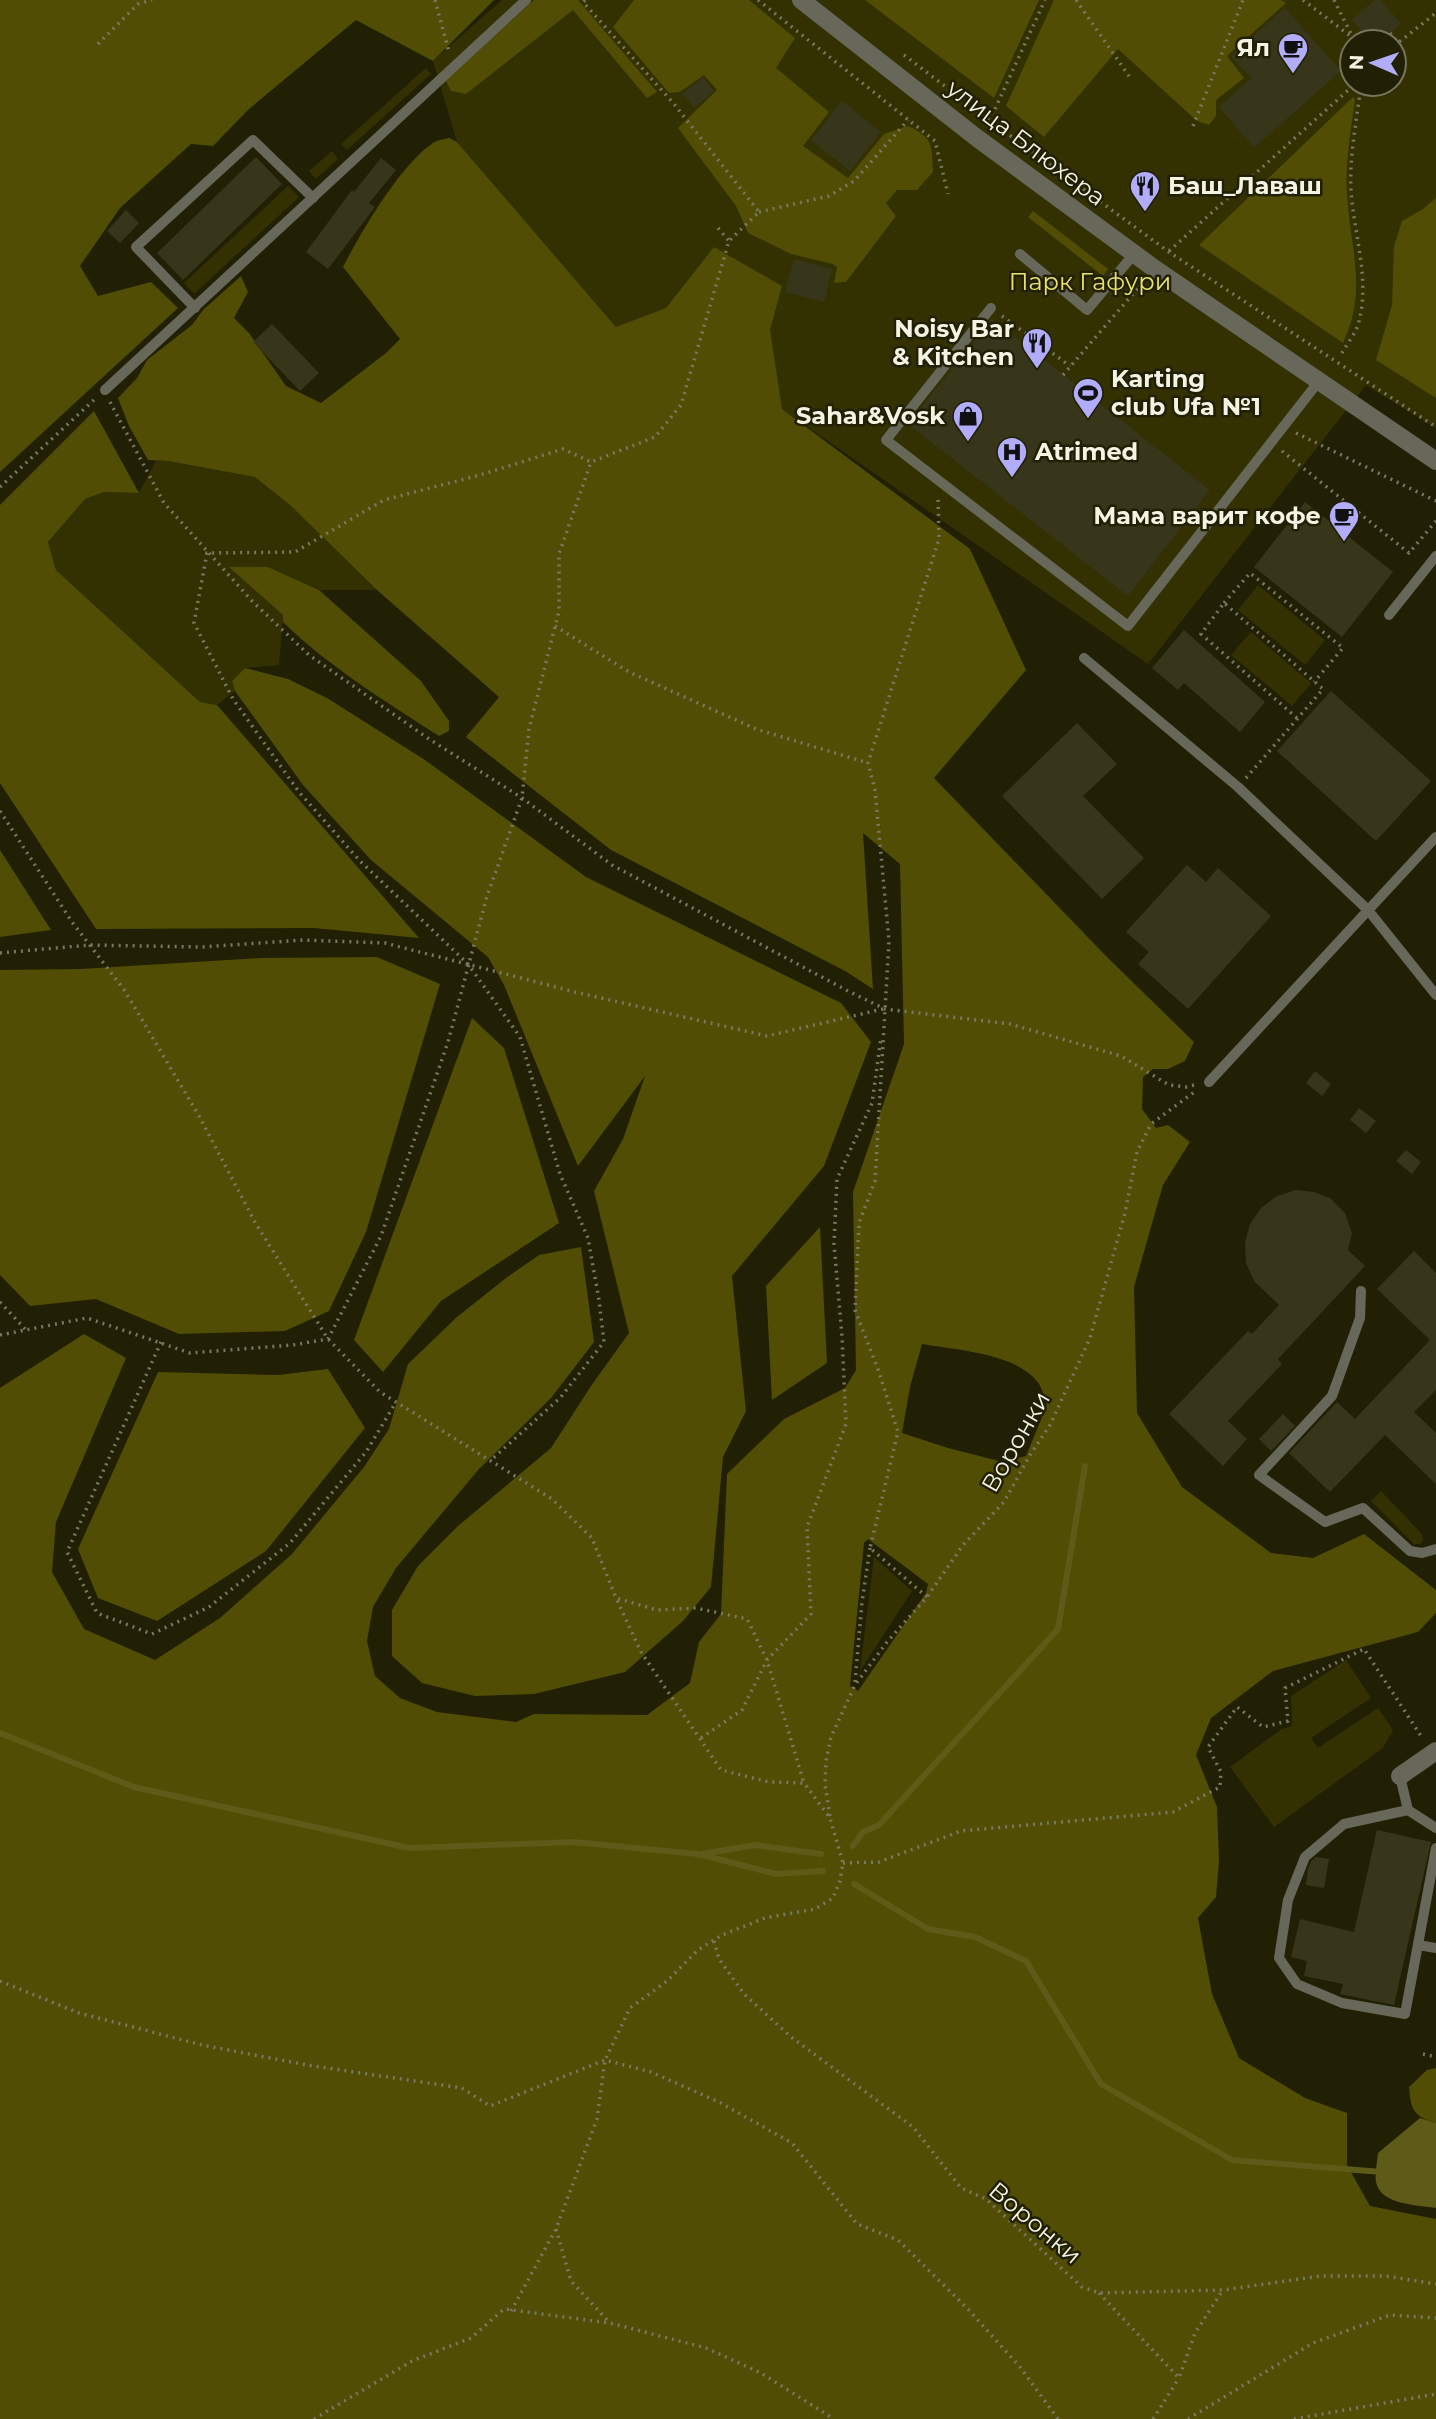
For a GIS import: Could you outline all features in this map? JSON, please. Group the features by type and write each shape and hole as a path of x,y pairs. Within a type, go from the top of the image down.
{"street":[{"name":"улица Блюхера","path":"801,0 977,138 1134,254 1436,461"},
{"path":"1400,1776 1434,1752"}],"lane":[{"path":"104,390 526,0"},
{"path":"195,308 136,247 253,141 313,198"},
{"path":"1020,254 1087,310 1134,254"},
{"path":"991,308 886,440 1128,626 1319,381"},
{"path":"1390,614 1436,556"},
{"path":"1084,658 1238,787 1368,910 1436,995"},
{"path":"1209,1082 1436,837"},
{"path":"1361,1292 1360,1318 1332,1396 1259,1475 1325,1522 1363,1508 1410,1551 1422,1553 1436,1549"},
{"path":"1400,1776 1408,1810 1436,1828"},
{"path":"1408,1810 1344,1824 1305,1857 1288,1900 1279,1958 1297,1984 1342,2003 1405,2014 1436,1848"},
{"path":"1418,1945 1436,1948"}],"path":[{"path":"98,44 138,4 152,0"},
{"path":"435,0 453,67"},
{"path":"758,0 935,141 948,194"},
{"path":"995,109 1045,0"},
{"path":"1076,0 1131,79"},
{"path":"1193,126 1243,0"},
{"path":"1303,0 1339,28"},
{"path":"1334,0 1348,28"},
{"path":"583,1 674,104 759,212"},
{"path":"1408,34 1436,13"},
{"path":"901,52 992,123 1169,252 1436,427"},
{"path":"1063,375 1169,252 1340,98"},
{"path":"1342,353 1358,326 1363,294 1352,191 1352,156 1359,98"},
{"path":"207,553 295,552 384,500 563,449 591,462 655,437 681,405 729,241 759,212 828,196 854,181 908,120"},
{"path":"718,228 729,241"},
{"path":"991,308 1070,366"},
{"path":"0,487 104,390 164,503 253,602 309,656 429,739 522,798 612,865 885,1009 1010,1024 1121,1056 1169,1085 1186,1087 1209,1082"},
{"path":"1283,427 1436,501"},
{"path":"1271,442 1409,553 1436,521"},
{"path":"328,1339 381,1236 448,1042 487,896 522,798 529,729 559,611 559,554 591,462"},
{"path":"855,1685 870,1548 898,1432 855,1310 859,1223 875,1181 889,941 875,790 867,763 939,538 938,479"},
{"path":"207,553 194,623 233,699 299,792 360,861 468,964 520,1037 560,1174 588,1238 604,1342 560,1398 489,1461"},
{"path":"1297,719 1201,634 1250,573 1343,648 1314,682"},
{"path":"1224,603 1323,689 1238,787"},
{"path":"555,626 629,672 757,729 867,763"},
{"path":"0,811 72,922 125,991 199,1116 256,1224 328,1339 380,1392 552,1499 592,1538 615,1598 641,1651 721,1770 769,1782 804,1783"},
{"path":"0,953 90,945 202,947 303,940 384,943 767,1036 885,1009"},
{"path":"701,1738 742,1710 766,1660 811,1614 807,1527 846,1424 834,1244 837,1179 872,1103 885,1009"},
{"name":"Воронки","path":"830,1818 825,1785 826,1761 831,1737 855,1685 887,1642 927,1597 963,1545 1004,1502 1050,1425 1090,1338 1125,1213 1137,1152 1151,1124 1209,1082"},
{"path":"0,1302 26,1329"},
{"path":"0,1335 87,1318 190,1353 293,1345 328,1339"},
{"path":"162,1342 67,1552 97,1613 152,1634 209,1607 290,1543 366,1452 396,1402"},
{"path":"870,1548 927,1597"},
{"path":"511,2311 556,2229 597,2119 605,2060 630,2008 667,1981 698,1950 722,1935 765,1918 815,1909 833,1898 843,1863 830,1818 804,1783 766,1660 747,1619 696,1608 657,1610 615,1598"},
{"path":"843,1863 879,1862 961,1830 1173,1812 1220,1787 1221,1772 1208,1747 1237,1707 1263,1727 1288,1721 1285,1688 1364,1649 1434,1752"},
{"name":"Воронки","path":"714,1941 719,1959 744,1994 791,2037 913,2127 961,2188 986,2199 1082,2287 1099,2293 1178,2378"},
{"path":"0,1982 79,2013 202,2045 307,2065 462,2088 490,2106 605,2060 651,2072 719,2102 792,2143 858,2224 898,2240 967,2308 1020,2367 1058,2419"},
{"path":"1423,2054 1436,2057"},
{"path":"556,2229 571,2281 610,2323"},
{"path":"1099,2293 1223,2290 1320,2276 1386,2276 1436,2284"},
{"path":"1153,2419 1178,2378 1195,2333 1223,2290"},
{"path":"314,2419 412,2361 471,2338 504,2309 610,2323 706,2348 761,2373 834,2419"},
{"path":"1188,2419 1313,2343 1390,2315 1436,2318"},
{"path":"1294,2419 1436,2394"}],"green space":[{"name":"Парк Гафури","path":"502,0 1436,0 1436,428 1366,385 1148,664 782,409 616,327 457,142 433,61"},
{"path":"426,68 431,74 347,150 341,144"},
{"path":"332,151 338,159 316,179 309,171"},
{"path":"288,186 299,197 194,294 184,283"},
{"path":"156,461 255,477 291,506 377,590 319,590 268,567 230,567 283,615 279,665 245,668 232,681 235,691 217,705 200,702 56,570 48,542 85,499 104,492 139,493"},
{"path":"1258,585 1325,640 1305,665 1238,610"},
{"path":"1251,632 1311,683 1292,706 1231,655"},
{"path":"1381,1491 1422,1534 1423,1540 1420,1544 1414,1544 1371,1501"},
{"path":"874,1557 912,1591 860,1671"},
{"path":"1346,1660 1371,1698 1311,1738 1318,1748 1378,1708 1393,1730 1383,1748 1274,1827 1230,1767 1280,1730 1292,1726 1291,1696"}],"shaded area":[{"path":"0,0 494,0 433,61 356,20 249,109 213,146 191,144 120,208 80,266 98,296 151,282 178,308 0,472"},
{"path":"534,0 578,0 657,92 647,98 573,10 466,94 451,91 446,81"},
{"path":"634,0 749,0 795,38 776,68 829,112 803,146 848,178 884,134 908,126 927,139 931,149 933,172 917,190 897,190 886,203 896,216 846,282 834,283 837,267 833,264 791,254 748,233 736,206 678,128 717,90 704,75 680,92 669,93 613,27"},
{"path":"865,0 1039,0 994,98"},
{"path":"1054,0 1281,0 1286,3 1227,56 1244,78 1216,100 1216,116 1209,125 1197,121 1118,49 1044,137 1006,106"},
{"path":"1354,98 1347,181 1356,287 1355,305 1343,343 1199,245"},
{"path":"449,138 457,142 616,327 666,308 714,247 782,286 770,330 782,409 970,549 1026,670 934,778 1106,956 1194,1042 1185,1061 1168,1069 1153,1069 1143,1077 1142,1109 1156,1128 1168,1125 1190,1142 1163,1185 1134,1287 1137,1413 1182,1487 1271,1553 1313,1558 1364,1534 1436,1590 1436,1613 1418,1632 1273,1671 1211,1718 1196,1755 1217,1807 1219,1861 1216,1897 1198,1918 1212,1994 1239,2058 1305,2098 1347,2113 1347,2165 1370,2206 1436,2219 1436,2419 0,2419 0,1388 84,1334 126,1358 56,1522 52,1572 84,1629 155,1660 220,1618 292,1554 364,1467 389,1429 408,1364 457,1317 539,1255 581,1247 594,1342 551,1398 479,1469 396,1568 373,1607 367,1641 375,1676 400,1698 437,1712 516,1722 534,1714 647,1715 690,1683 699,1642 721,1614 727,1474 784,1419 845,1388 856,1370 853,1192 904,1044 900,864 863,833 873,989 845,971 611,850 466,737 499,697 377,590 291,506 255,477 168,461 148,460 129,426 118,398 137,378 147,360 192,325 203,310 241,276 248,292 234,318 249,333 286,386 321,403 386,353 400,339 343,267 371,218 408,167 433,143","holes":["922,1344 999,1358 1026,1371 1036,1380 1047,1405 1026,1456 1003,1462 902,1433 910,1387","868,1539 928,1584 926,1593 858,1691 850,1686 864,1543"]},
{"path":"1436,198 1436,398 1376,360 1392,305 1394,246 1402,221"},
{"path":"1033,211 1108,269 1103,276 1028,217"},
{"path":"94,411 139,493 104,492 85,499 48,542 56,570 200,702 217,705 419,938 314,928 96,929 0,783 0,505"},
{"path":"229,567 268,567 319,590 421,681 449,721 449,731 439,736 338,669 283,622 283,615"},
{"path":"245,668 288,679 327,698 425,760 586,877 841,1003 871,1042 824,1166 732,1276 746,1411 723,1457 711,1587 683,1621 625,1672 534,1694 475,1696 422,1683 392,1656 392,1610 418,1566 458,1526 551,1448 629,1333 594,1191 623,1139 645,1076 578,1166 504,985 488,957 371,860 303,785 235,691 232,681"},
{"path":"0,850 51,930 0,937"},
{"path":"377,957 440,984 366,1232 329,1311 285,1331 179,1334 96,1299 30,1306 0,1275 0,970 81,969 262,958"},
{"path":"472,1018 504,1048 559,1223 441,1301 383,1372 354,1340"},
{"path":"820,1227 827,1363 772,1400 766,1286"},
{"path":"328,1369 365,1428 266,1551 157,1621 98,1598 78,1549 158,1372 278,1375"},
{"path":"1436,2068 1436,2123 1422,2118 1415,2111 1409,2087 1427,2070"},
{"path":"1420,2118 1436,2123 1436,2208 1392,2200 1379,2190 1376,2182 1378,2153"}],"building":[{"path":"1375,0 1381,0 1401,24 1396,28 1359,28 1352,19"},
{"name":"Ял","path":"1285,8 1338,68 1338,74 1254,148 1219,107 1251,78 1231,56"},
{"path":"703,77 714,91 694,108 682,94"},
{"path":"842,101 881,132 850,171 811,140"},
{"path":"256,157 282,184 183,280 157,253"},
{"path":"381,158 396,170 369,203 375,207 328,269 306,252 352,190 354,192"},
{"path":"126,210 139,223 120,243 107,231"},
{"path":"794,259 832,269 824,302 785,292"},
{"path":"992,319 1210,490 1128,596 908,424"},
{"path":"272,324 319,373 300,391 253,342"},
{"path":"1305,502 1393,572 1342,637 1254,567"},
{"path":"1184,630 1265,702 1240,732 1184,683 1178,690 1152,668"},
{"path":"1331,691 1431,781 1376,841 1277,751"},
{"path":"1077,723 1117,764 1083,796 1144,858 1102,899 1002,796"},
{"path":"1187,865 1206,882 1218,868 1271,916 1188,1009 1138,964 1149,952 1126,932"},
{"path":"1315,1071 1331,1084 1322,1096 1306,1083"},
{"path":"1359,1108 1376,1121 1366,1133 1350,1120"},
{"path":"1406,1150 1421,1162 1412,1174 1396,1161"},
{"path":"1296,1190 1314,1192 1330,1198 1345,1213 1352,1233 1348,1250 1365,1266 1278,1359 1282,1364 1228,1421 1247,1439 1223,1466 1169,1414 1248,1331 1252,1334 1279,1305 1254,1281 1246,1263 1245,1243 1250,1224 1261,1208 1277,1196"},
{"path":"1414,1251 1436,1273 1436,1390 1414,1412 1436,1433 1436,1484 1385,1435 1330,1492 1289,1453 1337,1402 1355,1419 1430,1340 1377,1289"},
{"path":"1283,1414 1295,1426 1271,1451 1259,1439"},
{"path":"1377,1830 1431,1842 1394,2005 1340,1994 1343,1984 1304,1976 1307,1961 1291,1957 1300,1919 1354,1932"},
{"path":"1316,1857 1329,1859 1324,1888 1306,1885 1311,1861"}],"waterway":[{"path":"853,1846 863,1832 879,1825 1058,1629 1085,1466"},
{"path":"0,1733 134,1787 409,1848 573,1842 698,1854 776,1874 823,1871"},
{"path":"702,1854 755,1845 821,1854"},
{"path":"854,1884 928,1929 975,1937 1026,1961 1101,2084 1232,2160 1382,2172"}],"place":[{"name":"Ял","path":"1293,75"},
{"name":"Баш_Лаваш","path":"1145,213"},
{"name":"Noisy Bar & Kitchen","path":"1037,370"},
{"name":"Karting club Ufa №1","path":"1088,420"},
{"name":"Sahar&Vosk","path":"968,443"},
{"name":"Atrimed","path":"1012,479"},
{"name":"Мама варит кофе","path":"1344,543"}]}
